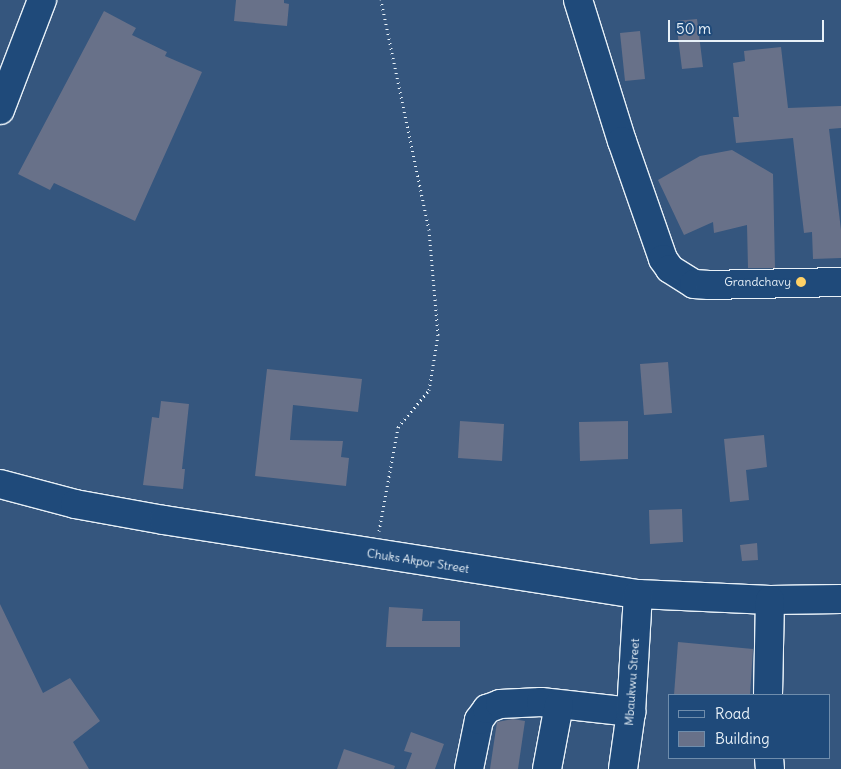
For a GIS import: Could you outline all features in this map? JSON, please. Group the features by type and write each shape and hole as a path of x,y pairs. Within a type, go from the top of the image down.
{"street":[{"path":"0,110 7,70 42,0"},
{"path":"578,0 663,259 670,269 694,284 841,282"},
{"name":"Chuks Akpor Street","path":"0,484 75,504 375,554 638,594 770,600 841,599"},
{"name":"Mbaukwu Street","path":"623,769 631,712 638,594"},
{"path":"768,694 770,600"},
{"path":"469,769 479,720 487,709 515,702 631,712"},
{"path":"547,769 559,705"}],"path":[{"path":"375,554 398,427 429,390 438,335 429,230 381,0"}],"building":[{"path":"236,0 284,0 284,3 289,4 287,26 234,21"},
{"path":"104,11 136,28 132,35 167,52 165,56 202,72 135,221 54,183 50,190 18,174"},
{"path":"697,19 703,67 682,69 676,21"},
{"path":"640,31 645,79 625,81 620,33"},
{"path":"781,47 788,108 841,106 841,128 829,129 841,230 841,258 813,259 812,232 804,233 793,138 736,143 733,117 739,117 733,63 745,61 744,51"},
{"path":"732,150 773,174 775,268 748,268 747,225 714,233 713,222 684,235 658,180 700,156"},
{"path":"668,362 672,413 644,415 640,364"},
{"path":"267,369 362,379 358,412 293,405 290,440 343,441 341,457 349,458 346,486 255,476"},
{"path":"161,401 189,404 182,469 185,469 183,489 143,485 152,417 159,418"},
{"path":"460,421 504,424 502,461 458,458"},
{"path":"628,421 628,459 580,461 579,422"},
{"path":"764,435 767,467 746,470 749,500 730,502 724,439"},
{"path":"682,509 683,542 650,544 649,510"},
{"path":"757,543 758,560 742,561 740,545"},
{"path":"0,604 43,693 70,678 100,721 73,742 89,769 0,769"},
{"path":"389,607 423,609 422,621 460,621 460,647 386,647"},
{"path":"678,642 753,649 750,694 674,694"},
{"path":"513,719 525,721 518,769 490,769 497,722"},
{"path":"411,732 444,744 435,769 406,769 412,753 404,751"},
{"path":"344,749 395,766 394,769 337,769"}],"place":[{"name":"Grandchavy","path":"801,282"}]}
